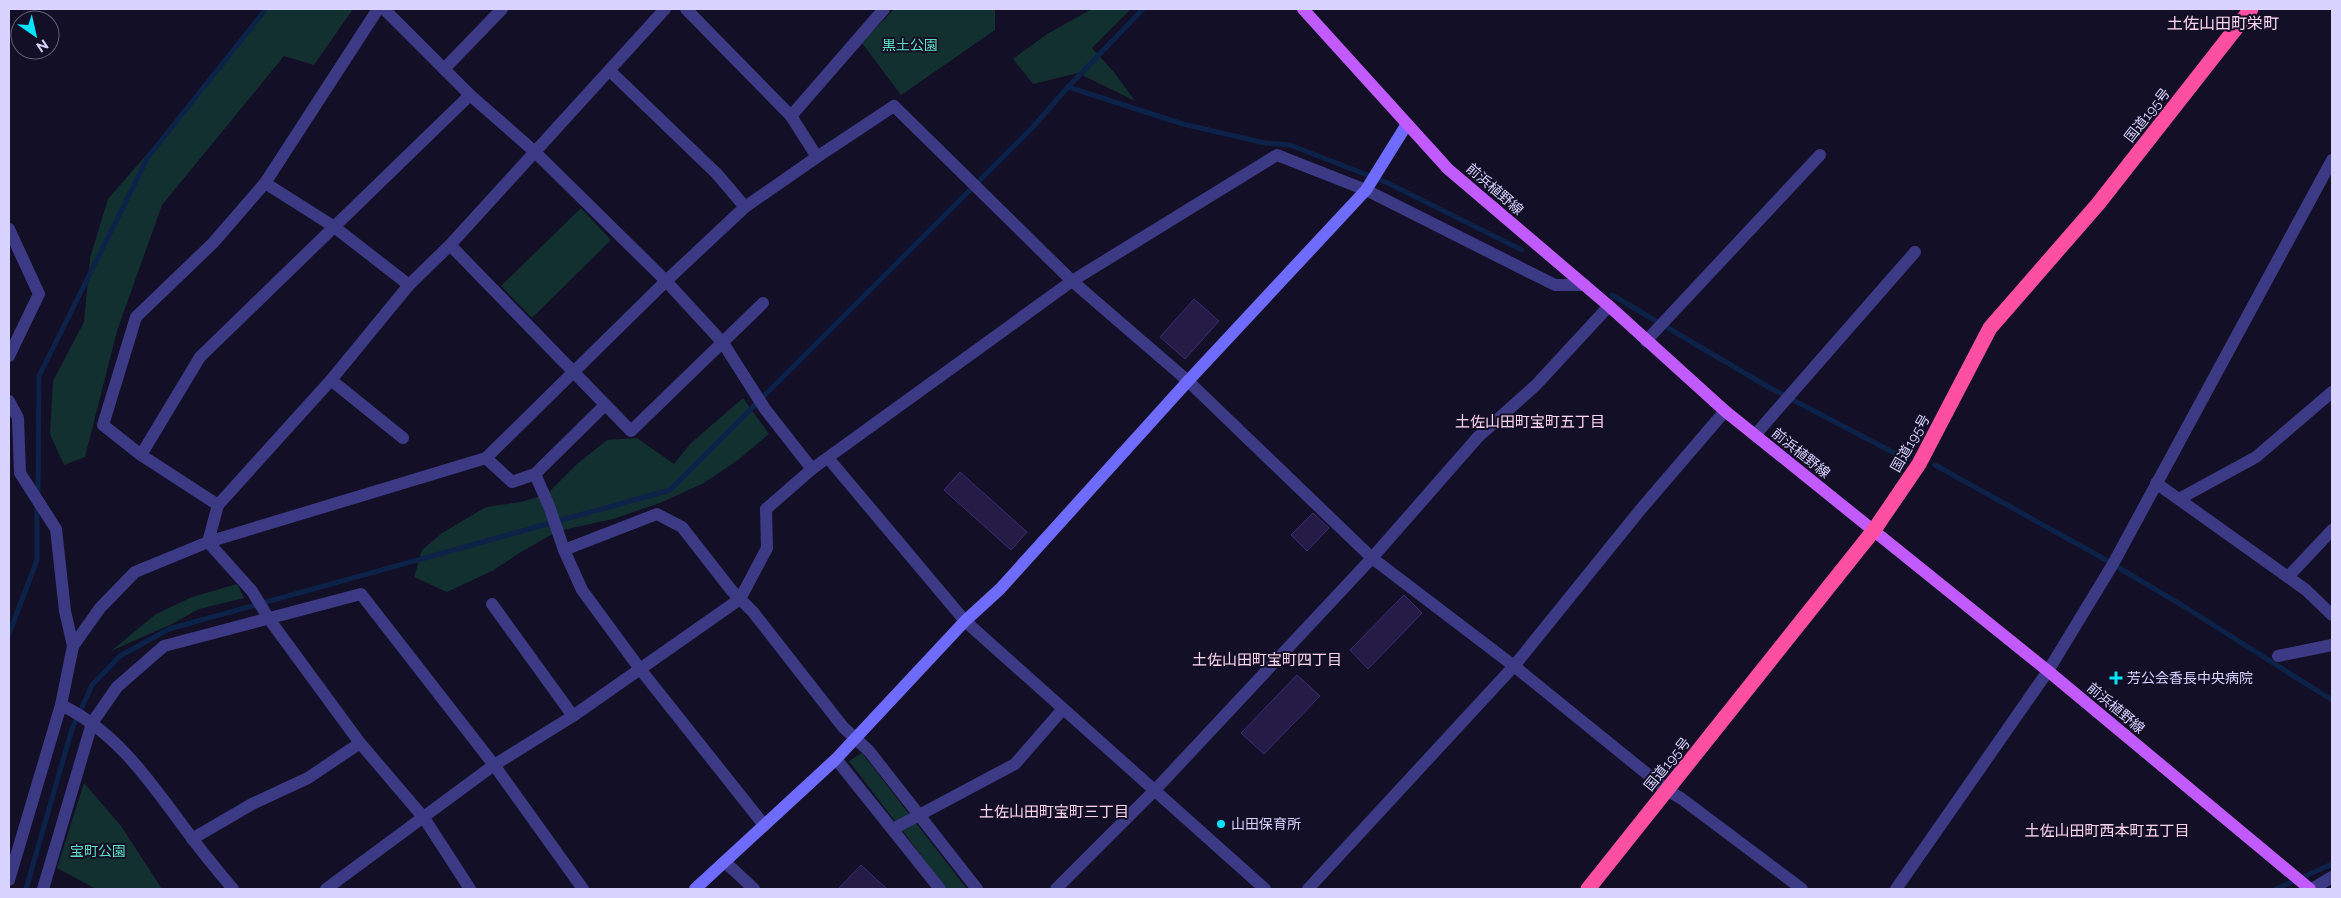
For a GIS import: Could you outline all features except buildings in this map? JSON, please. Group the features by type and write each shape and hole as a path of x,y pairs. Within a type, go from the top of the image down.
{"highway":[{"name":"国道195号","path":"1588,889 1874,530 1919,464 1990,328 2098,204 2251,9"}],"main road":[{"name":"前浜植野線","path":"1303,9 1448,169 1609,306 1725,411 2048,671 2309,888"}],"street":[{"path":"218,505 141,455 103,425 136,317 212,244 265,183 378,9"},
{"path":"384,9 470,95 535,152 666,281 723,343 764,409 812,469"},
{"path":"444,69 502,9"},
{"path":"208,542 218,505 331,380 409,285 450,244 665,9"},
{"path":"686,9 791,116 817,157"},
{"path":"791,116 884,9"},
{"path":"610,70 716,174 745,207"},
{"path":"141,455 200,357 470,95"},
{"path":"9,880 61,705 73,646 100,608 135,572 208,542 486,458 666,281 745,207 894,106 1072,281 1188,381 1372,558 1514,666 1666,790 1682,799 1802,889"},
{"path":"695,889 836,759 965,621 1000,589 1188,381 1369,187 1407,124"},
{"path":"326,889 494,765 573,716 740,599 767,548 766,509 812,469 1072,281 1277,155 1369,187 1555,285 1585,286"},
{"path":"1646,341 1820,155"},
{"path":"1896,889 2048,671 2114,564 2156,483 2332,160"},
{"path":"265,183 333,226 409,285"},
{"path":"9,229 40,294 9,356"},
{"path":"450,244 631,431 763,303"},
{"path":"1755,435 1915,252"},
{"path":"1056,889 1155,790 1372,558 1478,437 1536,385 1609,306"},
{"path":"331,380 403,438"},
{"path":"2179,499 2256,457 2332,392"},
{"path":"9,401 18,418 20,473 56,529 65,611 73,646"},
{"path":"486,458 512,482 536,474 605,405"},
{"path":"1308,889 1514,666 1641,509 1725,411"},
{"path":"828,458 965,621 1062,710 1155,790 1265,889"},
{"path":"536,474 564,550 582,590 640,668 764,825"},
{"path":"2156,483 2306,590 2331,612"},
{"path":"564,550 658,514 682,528 740,599 753,612 843,727 869,751 977,889"},
{"path":"2288,577 2332,530"},
{"path":"208,542 252,591 360,744 424,818 470,889"},
{"path":"43,889 92,723 117,687 164,646 267,614 361,594 494,765 583,889"},
{"path":"492,604 573,716"},
{"path":"2278,656 2332,645"},
{"path":"61,705 92,723 125,752 154,786 192,839 233,889"},
{"path":"893,829 1015,764 1062,710"},
{"path":"192,839 252,804 308,778 360,744"},
{"path":"836,759 940,889"},
{"path":"725,862 754,889"},
{"path":"2309,888 2332,877"}],"green space":[{"path":"267,9 353,9 314,65 284,56 162,205 117,331 85,457 64,465 50,434 53,381 84,322 90,258 108,199 219,71"},
{"name":"黒土公園","path":"894,9 995,9 995,30 901,95 862,43"},
{"path":"1092,9 1131,9 1092,48 1113,71 1135,101 1078,73 1033,84 1013,59 1047,34"},
{"path":"581,208 611,240 532,318 501,286"},
{"path":"743,398 769,434 738,460 704,483 660,503 613,519 558,531 492,571 447,592 414,577 422,550 442,533 486,507 521,502 547,494 577,464 607,440 637,438 674,464 691,443"},
{"path":"237,584 244,598 199,609 172,624 111,651 156,614 192,597"},
{"path":"862,753 967,889 947,889 849,761"},
{"name":"宝町公園","path":"84,783 121,826 162,889 96,889 57,868"}],"waterway":[{"path":"38,494 39,376 148,157 266,9"},
{"path":"26,889 72,729 92,685 120,656 169,629 670,490 1032,128 1068,87 1143,9"},
{"path":"1068,87 1183,124 1265,143 1290,145 1388,183 1522,250"},
{"path":"1612,295 1770,388 1902,457"},
{"path":"1935,465 2099,556 2180,604 2332,700"},
{"path":"9,634 37,560 37,505"},
{"path":"2276,889 2332,864"}],"place":[{"name":"芳公会香長中央病院","path":"2116,678"},
{"name":"山田保育所","path":"1221,824"}],"district":[{"name":"土佐山田町栄町","path":"2223,23"},
{"name":"土佐山田町宝町五丁目","path":"1530,422"},
{"name":"土佐山田町宝町四丁目","path":"1267,660"},
{"name":"土佐山田町宝町三丁目","path":"1054,812"},
{"name":"土佐山田町西本町五丁目","path":"2107,831"}]}
